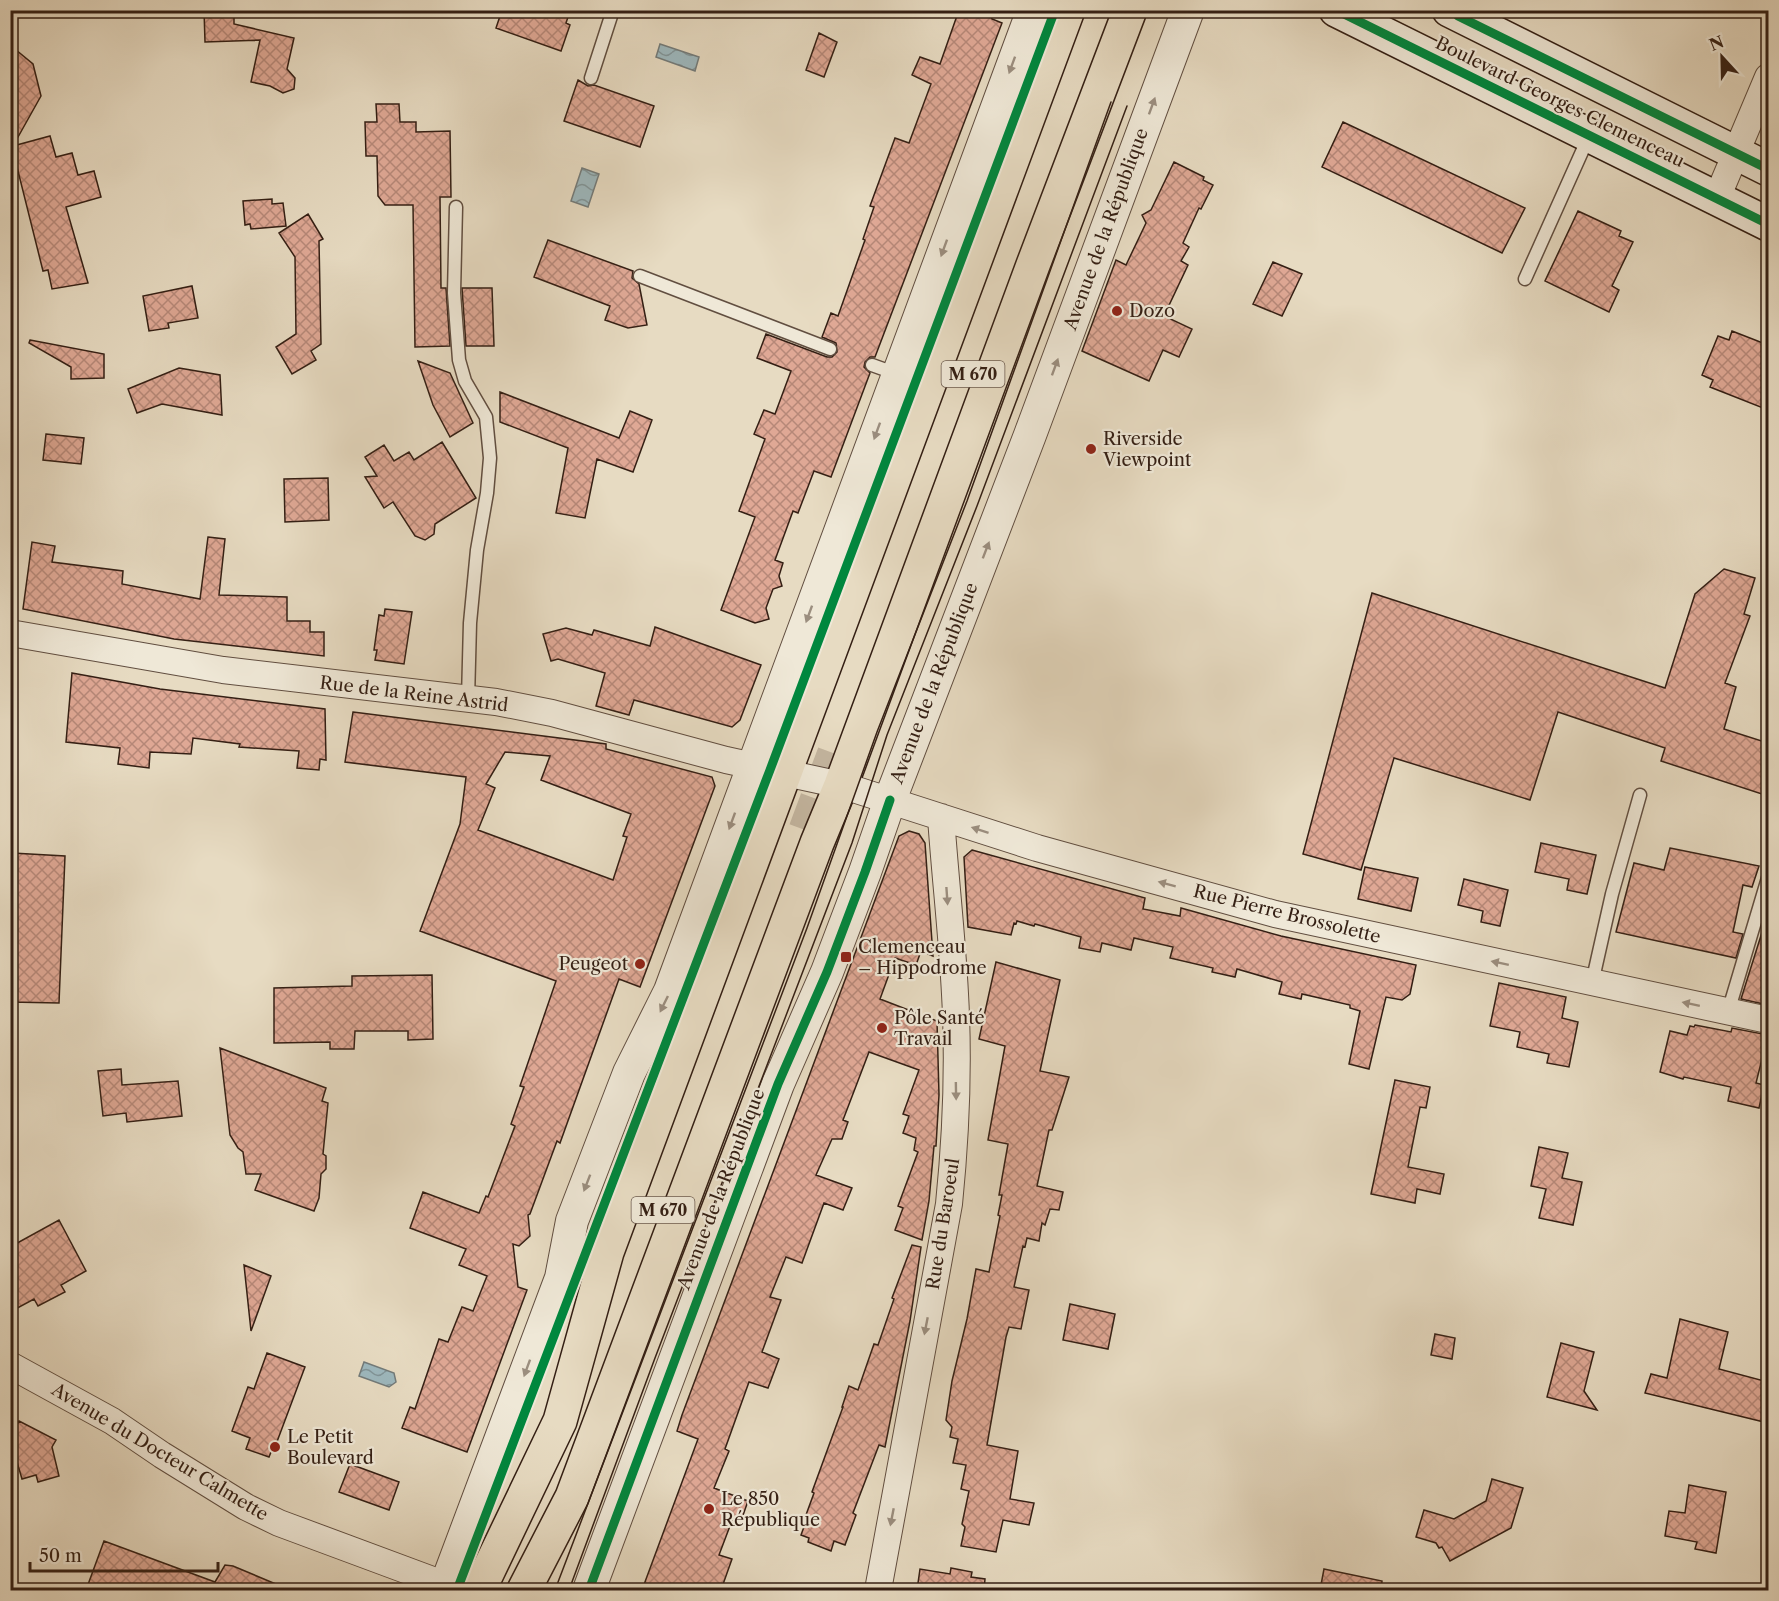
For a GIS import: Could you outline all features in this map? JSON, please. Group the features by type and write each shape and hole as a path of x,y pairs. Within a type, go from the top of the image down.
{"main road":[{"path":"522,1590 572,1497 817,843 813,779 1068,10"},
{"name":"M 670","path":"1086,10 827,740 1109,10"},
{"path":"479,1590 560,1421 607,1252 1033,265 1130,10"},
{"name":"Boulevard Georges Clemenceau","path":"1336,10 1768,224"},
{"name":"Boulevard Georges Clemenceau","path":"1449,10 1768,169"},
{"name":"M 670","path":"497,1590 560,1421 795,829 522,1590"}],"street":[{"path":"445,1588 561,1278 572,1221 628,1073 670,991 752,766 885,370 1033,10"},
{"name":"Avenue de la République","path":"589,1590 778,1084 830,964 1188,10"},
{"path":"1717,198 1768,77"},
{"name":"Rue de la Reine Astrid","path":"10,633 223,670 468,699 552,713 752,766 813,779"},
{"name":"Rue Pierre Brossolette","path":"813,779 1037,848 1275,914 1768,1020"},
{"name":"Rue du Baroeul","path":"878,1590 949,1204 954,1160 957,1107 955,996 941,817"},
{"name":"Avenue du Docteur Calmette","path":"10,1365 112,1421 246,1507 279,1523 445,1588"}],"lane":[{"path":"591,78 613,10"},
{"path":"1525,279 1589,135"},
{"path":"456,207 454,293 459,360 465,381 486,417 490,458 487,493 477,550 470,623 468,699"},
{"path":"640,276 830,349"},
{"path":"1592,982 1612,894 1640,795"},
{"path":"1728,1012 1768,878"}],"water":[{"path":"660,44 699,57 695,71 656,57"},
{"path":"582,168 599,174 588,207 571,201"},
{"path":"364,1362 394,1373 396,1382 389,1387 359,1376"}],"building":[{"path":"204,10 220,10 234,15 234,24 294,38 287,69 295,78 294,89 283,93 270,86 251,82 260,40 205,42"},
{"path":"502,10 548,10 568,17 566,23 570,25 561,51 496,28"},
{"path":"959,10 989,10 992,19 1002,23 875,357 870,357 865,362 864,367 870,373 831,477 814,471 798,513 793,511 775,560 783,563 779,576 782,586 773,589 766,608 769,619 755,623 721,610 755,517 739,511 765,439 754,434 764,410 775,414 791,371 757,358 766,334 827,357 832,357 837,352 836,343 822,337 831,313 838,316 865,240 863,239 874,207 870,206 895,138 909,143 931,84 912,75 920,57 940,64"},
{"path":"819,33 837,42 824,77 806,70"},
{"path":"10,45 33,64 41,96 13,146 50,136 56,157 72,153 78,175 94,171 101,197 66,207 88,283 52,289 48,270 43,271 12,147 10,150"},
{"path":"578,80 588,86 594,85 654,106 640,147 564,121"},
{"path":"376,104 399,104 400,122 416,122 416,132 450,131 451,197 440,197 441,288 446,288 450,346 415,347 413,205 385,205 378,196 377,156 366,156 365,122 377,122"},
{"path":"1343,122 1525,208 1502,253 1322,167"},
{"path":"1174,162 1204,177 1203,180 1213,185 1201,209 1199,208 1183,243 1189,247 1181,261 1188,265 1164,316 1192,329 1179,357 1163,350 1149,381 1082,351 1116,260 1126,265 1146,223 1142,215 1151,210"},
{"path":"272,199 272,204 283,203 286,226 251,229 250,224 245,225 243,201"},
{"path":"1578,211 1621,231 1619,236 1633,242 1612,286 1619,290 1609,312 1545,281"},
{"path":"308,214 323,239 319,241 321,344 311,351 316,360 292,374 276,347 296,334 295,257 279,233"},
{"path":"548,240 633,271 632,278 639,284 647,325 628,328 605,320 610,306 534,277"},
{"path":"1273,262 1302,274 1282,316 1253,304"},
{"path":"192,286 198,318 168,323 169,328 149,331 143,296"},
{"path":"462,288 492,288 494,346 466,346"},
{"path":"1732,331 1768,345 1768,410 1710,387 1713,380 1702,375 1718,336 1729,340"},
{"path":"30,340 104,354 104,378 71,379 71,367 29,343"},
{"path":"418,361 450,373 473,423 450,437 433,405"},
{"path":"179,368 220,375 222,415 162,404 137,413 128,389"},
{"path":"500,392 619,438 630,411 652,420 633,472 597,459 585,518 556,513 568,448 500,422"},
{"path":"46,434 84,438 81,464 43,460"},
{"path":"442,442 476,498 435,524 434,534 425,540 415,536 393,502 384,508 365,477 377,476 365,457 384,445 394,461 409,452 414,460"},
{"path":"328,478 329,520 285,522 284,479"},
{"path":"208,537 225,539 219,595 287,597 287,621 310,621 310,632 324,632 324,656 174,639 23,609 32,542 55,546 52,562 123,571 122,584 200,599"},
{"path":"1724,569 1755,578 1744,614 1750,616 1725,683 1736,687 1724,729 1768,743 1768,796 1661,761 1665,748 1558,712 1530,800 1394,758 1361,870 1303,854 1372,593 1665,688 1695,594"},
{"path":"385,609 412,612 404,664 375,660 377,650 374,650 379,615 384,616"},
{"path":"655,627 761,665 740,720 732,727 634,700 629,715 596,706 605,673 558,659 551,661 543,634 566,628 592,635 594,630 650,646"},
{"path":"72,673 160,689 325,709 326,760 320,759 319,770 297,768 299,751 239,747 240,744 193,738 191,754 150,752 149,768 118,764 120,748 66,742"},
{"path":"353,712 606,744 606,749 712,777 715,786 640,987 619,979 560,1143 557,1141 528,1215 530,1236 519,1246 513,1244 518,1287 527,1290 467,1452 402,1428 410,1407 415,1409 439,1339 448,1342 462,1307 473,1311 487,1276 459,1265 466,1249 410,1228 423,1192 479,1213 486,1196 488,1197 515,1126 511,1124 524,1087 520,1086 556,981 420,931 460,824 466,777 345,762","holes":["505,752 550,756 541,780 631,814 623,836 627,837 613,880 478,830 495,788 486,784"]},
{"path":"909,831 919,834 925,843 933,956 921,951 916,965 895,958 880,999 937,1021 939,1095 936,1146 934,1146 929,1201 922,1240 895,1230 903,1208 898,1206 918,1152 914,1150 916,1138 903,1133 909,1116 903,1114 919,1070 869,1052 843,1120 848,1122 842,1139 832,1139 816,1175 852,1188 843,1210 824,1203 802,1263 786,1257 770,1297 781,1300 762,1352 779,1359 768,1388 749,1382 725,1449 729,1451 714,1488 748,1501 741,1521 733,1518 719,1555 732,1559 721,1590 642,1590 698,1439 677,1431 682,1415 899,836"},
{"path":"1541,843 1596,855 1587,894 1567,890 1569,879 1535,872"},
{"path":"1670,848 1759,866 1752,887 1743,885 1733,932 1743,934 1736,958 1616,932 1634,863 1664,870"},
{"path":"972,850 1145,898 1143,909 1180,916 1181,908 1281,936 1416,965 1410,994 1402,1000 1386,997 1369,1069 1349,1064 1360,1011 1350,1008 1350,1005 1302,994 1301,999 1279,994 1282,982 1237,969 1235,977 1212,972 1213,968 1170,958 1173,947 1134,938 1131,950 1102,943 1100,952 1079,948 1081,937 1035,924 1034,926 1017,921 1016,924 1014,923 1011,935 968,927 964,857"},
{"path":"12,853 65,856 59,1003 10,1002"},
{"path":"1365,867 1418,878 1411,911 1358,899"},
{"path":"1464,879 1508,890 1500,926 1481,922 1483,911 1458,905"},
{"path":"1764,926 1768,927 1768,1005 1741,999"},
{"path":"996,962 1060,980 1040,1071 1069,1077 1052,1130 1049,1130 1037,1186 1063,1192 1059,1210 1050,1209 1045,1225 1042,1223 1039,1241 1027,1238 1025,1247 1023,1246 1014,1287 1029,1290 1021,1329 1009,1327 1006,1337 987,1445 1018,1451 1010,1499 1034,1503 1029,1525 1003,1520 996,1552 961,1546 965,1527 962,1524 969,1491 961,1489 966,1465 953,1463 958,1439 950,1437 952,1427 946,1420 976,1269 989,1272 1000,1216 998,1215 1002,1195 999,1195 1008,1144 988,1140 1005,1046 979,1039"},
{"path":"432,975 433,1039 408,1040 408,1031 355,1031 354,1049 330,1049 330,1042 274,1043 274,988 352,986 352,976"},
{"path":"1499,983 1566,997 1562,1018 1578,1022 1569,1067 1547,1063 1549,1054 1517,1047 1520,1032 1490,1026"},
{"path":"1690,1026 1731,1032 1732,1028 1768,1035 1756,1083 1764,1085 1759,1108 1728,1101 1731,1087 1684,1077 1683,1079 1660,1072 1670,1031 1687,1035"},
{"path":"220,1048 326,1088 322,1101 328,1103 323,1154 326,1156 326,1169 321,1174 319,1198 314,1211 255,1190 261,1174 246,1174 243,1152 230,1135"},
{"path":"121,1069 122,1085 178,1081 182,1116 127,1122 126,1113 103,1116 98,1071"},
{"path":"1395,1080 1430,1087 1426,1108 1420,1107 1408,1167 1444,1174 1440,1194 1417,1189 1415,1203 1371,1194"},
{"path":"1539,1147 1568,1153 1562,1178 1582,1182 1573,1225 1539,1218 1546,1189 1531,1186"},
{"path":"59,1220 86,1271 61,1285 65,1292 38,1306 34,1299 10,1312 10,1247"},
{"path":"912,1245 921,1247 910,1321 885,1447 879,1445 853,1513 856,1515 845,1545 834,1541 831,1551 808,1542 809,1538 801,1535 814,1493 812,1492 849,1386 858,1390 874,1344 878,1345 894,1299 892,1298"},
{"path":"244,1265 271,1276 251,1331"},
{"path":"1070,1304 1115,1314 1108,1349 1063,1340"},
{"path":"1680,1319 1728,1332 1719,1369 1768,1382 1768,1423 1645,1393 1651,1374 1667,1378"},
{"path":"1435,1334 1455,1338 1452,1359 1431,1355"},
{"path":"1561,1343 1594,1352 1584,1391 1597,1410 1547,1397"},
{"path":"267,1353 305,1367 275,1447 269,1457 246,1449 250,1438 232,1431 248,1387 254,1389"},
{"path":"19,1421 56,1440 52,1447 59,1476 38,1482 36,1475 22,1479 10,1438"},
{"path":"350,1464 399,1482 389,1510 339,1492"},
{"path":"1492,1479 1523,1488 1511,1528 1450,1561 1442,1547 1439,1548 1436,1543 1416,1537 1424,1510 1454,1519 1486,1501"},
{"path":"1689,1485 1726,1492 1716,1553 1695,1549 1697,1542 1665,1536 1669,1511 1685,1513"},
{"path":"104,1541 215,1582 225,1565 233,1566 290,1590 86,1590"},
{"path":"951,1568 972,1572 971,1577 985,1579 984,1590 917,1590 920,1569 950,1574"},
{"path":"1324,1569 1382,1581 1381,1590 1320,1590"}],"tunnel":[{"path":"805,830 839,739"}],"tram line":[{"path":"555,1590 807,928 877,732 967,501 1111,102"},
{"path":"569,1590 852,843 887,735 977,506 1127,106"}],"cycle path":[{"path":"457,1590 770,770 1055,10"},
{"path":"1336,10 1768,224"},
{"path":"1458,16 1768,169"},
{"path":"589,1590 778,1084 827,972 890,800"}],"place":[{"name":"Dozo","path":"1117,311"},
{"name":"Riverside Viewpoint","path":"1091,449"},
{"name":"Clemenceau – Hippodrome","path":"846,957"},
{"name":"Peugeot","path":"640,964"},
{"name":"Pôle Santé Travail","path":"882,1028"},
{"name":"Le Petit Boulevard","path":"275,1447"},
{"name":"Le 850 République","path":"709,1509"}]}
